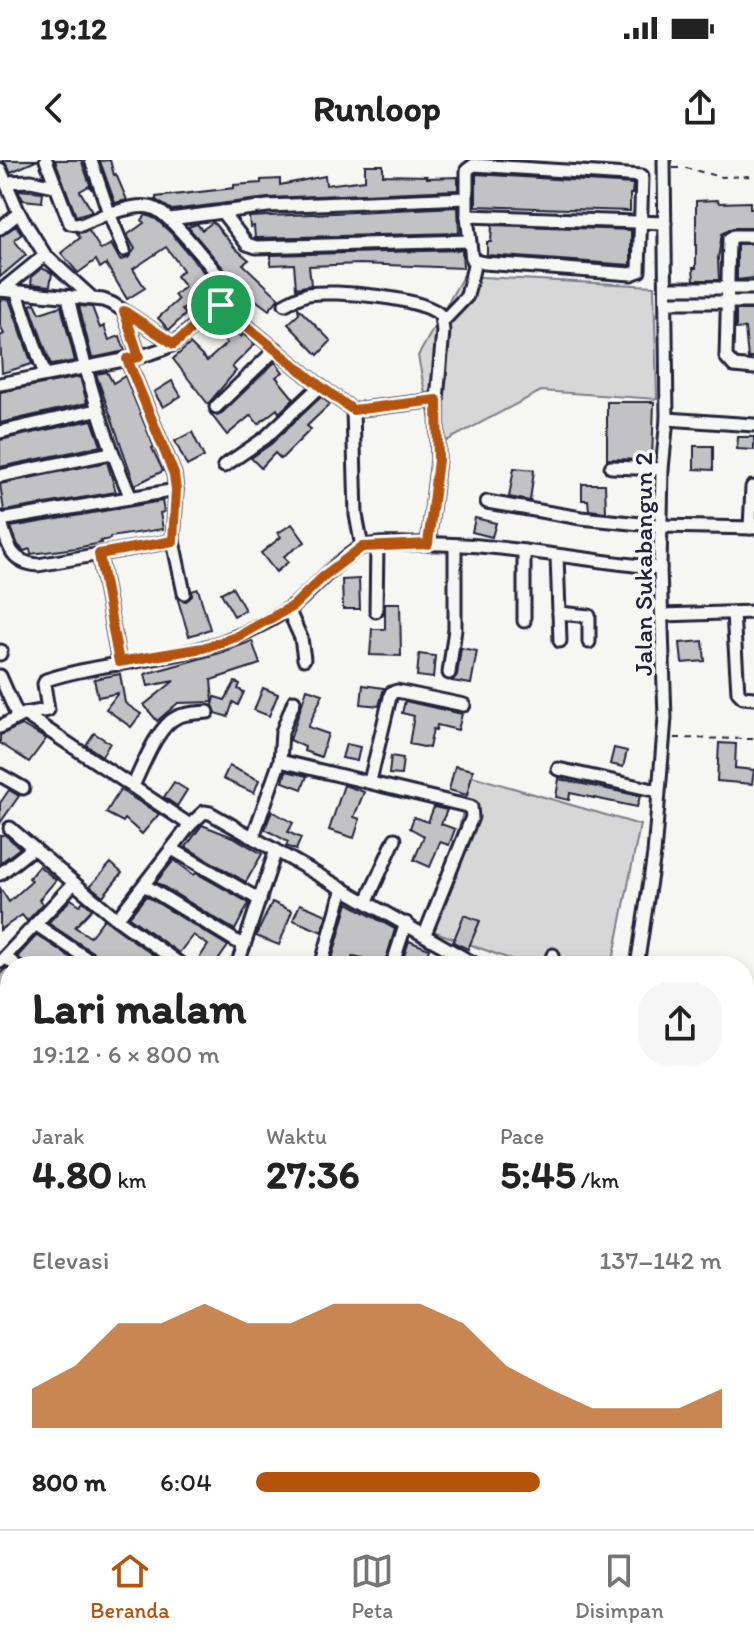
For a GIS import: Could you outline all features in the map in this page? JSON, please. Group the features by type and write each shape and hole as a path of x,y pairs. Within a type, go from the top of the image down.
{"street":[{"path":"0,383 133,358 174,344 221,305 227,291 223,281 170,219 148,207 109,213 81,225 72,225 46,160"},
{"path":"91,160 124,250"},
{"path":"642,176 641,267 636,273 475,261 470,256 466,198 467,170 472,165 642,176 664,168"},
{"name":"Jalan Sukabangun 2","path":"639,956 649,892 663,737 660,568 662,469 667,419 664,168"},
{"path":"0,169 19,213 45,255 91,297"},
{"path":"5,182 31,181 55,186"},
{"path":"170,219 268,206 466,198"},
{"path":"222,212 247,244 256,247 469,241"},
{"path":"0,228 19,213"},
{"path":"467,216 665,223"},
{"path":"754,236 729,239 726,301 726,357 734,366 754,368"},
{"path":"1,290 45,255"},
{"path":"443,321 467,296 475,261"},
{"path":"666,288 754,288"},
{"path":"1,290 91,297 113,304 174,344"},
{"path":"17,293 45,375"},
{"path":"285,304 317,293 392,297 429,306 439,313 443,321 437,400 438,460 428,544"},
{"path":"68,297 96,410 131,498"},
{"path":"667,302 754,302"},
{"path":"221,305 353,410 437,400"},
{"path":"124,311 133,358 174,474 173,541 184,593"},
{"path":"216,407 276,349"},
{"path":"224,466 265,438 320,386"},
{"path":"0,432 96,410"},
{"path":"353,410 356,515 362,547"},
{"path":"667,419 754,425"},
{"path":"0,476 111,453"},
{"path":"611,467 662,469"},
{"path":"487,502 581,518 661,526 752,528 752,487"},
{"path":"173,541 27,565 12,555 0,519 176,490"},
{"path":"376,611 377,545"},
{"path":"449,673 454,642 455,545"},
{"path":"1,726 21,715 48,710 46,680 119,662 203,648 236,637 288,609 362,547 455,545 660,568"},
{"path":"524,551 524,621"},
{"path":"99,554 119,662"},
{"path":"557,556 560,641"},
{"path":"288,609 301,638 304,659"},
{"path":"663,615 754,612"},
{"path":"559,613 589,615 589,642"},
{"path":"733,614 738,692 743,697 754,698"},
{"path":"0,676 21,715 190,825"},
{"path":"370,781 391,693 397,691 464,705"},
{"path":"253,837 280,761 282,732 294,701"},
{"path":"133,786 156,740 171,720 208,712"},
{"path":"280,761 469,805 472,812 425,934"},
{"path":"558,769 658,791"},
{"path":"0,775 23,788"},
{"path":"117,919 190,825 208,812 461,956"},
{"path":"10,828 117,919 169,956"},
{"path":"367,901 395,839"},
{"path":"0,874 33,848"},
{"path":"172,849 260,900"},
{"path":"240,956 276,850"},
{"path":"6,956 74,883"},
{"path":"144,885 244,946"},
{"path":"324,956 343,888"},
{"path":"395,956 406,923"},
{"path":"35,924 83,956"}],"path":[{"path":"664,168 686,168 721,177 754,176"},
{"path":"663,737 754,739"}],"shaded area":[{"path":"463,276 654,286 657,399 541,391 435,447 418,356"},
{"path":"472,776 640,825 614,956 502,956 433,931"}],"building":[{"path":"3,160 38,160 11,172"},
{"path":"55,160 81,160 92,190 89,186 80,191 92,211 76,216"},
{"path":"110,160 127,200 115,203 100,161"},
{"path":"365,165 383,165 383,175 458,177 458,190 268,198 172,210 156,200 156,197 261,183 261,180 280,179 280,185 325,176 326,185 365,180"},
{"path":"476,174 633,184 630,211 476,206"},
{"path":"18,190 43,192 42,202 23,200"},
{"path":"718,200 719,203 750,202 750,209 754,209 754,228 733,228 722,234 718,258 719,280 694,280 696,201"},
{"path":"458,207 459,233 255,238 249,217"},
{"path":"146,215 156,219 172,234 216,287 182,310 186,314 169,330 158,318 178,300 174,295 185,287 176,276 183,270 166,247 133,269 145,288 127,299 106,264 100,268 96,260 78,273 61,253 80,238 77,233 89,231 101,250 111,244 120,260 128,258 135,249 127,235 144,223 142,220"},
{"path":"213,222 249,260 243,264 279,298 269,310 233,283 188,227 197,224 202,230"},
{"path":"492,225 631,230 631,265 487,255"},
{"path":"16,226 22,234 14,240 26,255 0,277 0,236"},
{"path":"737,244 754,244 754,278 737,280"},
{"path":"462,250 463,268 360,264 309,266 311,285 296,288 294,264 271,265 271,255"},
{"path":"42,268 52,273 50,286 31,284 32,276"},
{"path":"9,299 32,364 2,373 0,336 4,334 0,325 0,300"},
{"path":"35,303 40,313 61,306 75,361 51,365 30,305"},
{"path":"79,306 92,307 100,328 104,326 109,340 120,336 125,351 92,358"},
{"path":"298,308 331,341 318,355 288,324 299,314"},
{"path":"736,310 754,310 754,358 748,358 745,328 736,329"},
{"path":"230,327 255,344 232,367 236,371 208,404 173,359 190,344 207,361 227,343 221,337"},
{"path":"275,362 283,372 276,377 294,399 279,413 277,409 258,424 251,415 227,435 210,413 222,413"},
{"path":"107,372 113,383 125,376 163,471 135,485 96,374"},
{"path":"80,377 87,403 0,423 0,392"},
{"path":"172,381 181,396 163,407 154,392"},
{"path":"321,397 330,404 307,426 311,429 281,459 275,453 261,468 251,458 271,444"},
{"path":"607,402 654,402 652,460 607,459"},
{"path":"92,420 101,446 0,467 0,440"},
{"path":"192,432 204,457 187,466 175,441"},
{"path":"738,437 754,437 754,450 737,449"},
{"path":"694,446 713,446 713,470 694,469"},
{"path":"107,462 116,492 4,511 0,484"},
{"path":"514,468 534,470 530,501 509,497"},
{"path":"582,484 605,484 606,512 589,510 588,500 582,500"},
{"path":"162,501 164,512 160,513 163,529 110,537 101,543 76,548 31,554 30,549 24,551 18,545 11,527"},
{"path":"475,518 496,523 492,537 472,532"},
{"path":"292,524 305,542 284,556 288,562 276,572 261,553 281,537 278,533"},
{"path":"359,579 360,609 343,609 342,580"},
{"path":"232,587 245,610 234,616 221,593"},
{"path":"198,589 210,629 189,636 177,597 186,601 192,596 192,591"},
{"path":"385,603 400,603 401,656 370,655 372,629 385,629"},
{"path":"252,641 260,664 211,680 213,702 178,703 157,721 144,705 174,681 148,686 145,674"},
{"path":"703,641 705,661 682,663 680,643"},
{"path":"461,648 477,651 471,684 452,681 457,675"},
{"path":"419,654 435,656 433,678 417,676"},
{"path":"120,674 125,703 141,714 131,727 106,709 118,693 98,697 94,679"},
{"path":"235,682 240,684 238,689 244,692 238,705 233,702 228,717 216,713 213,705 215,697 225,700"},
{"path":"363,685 384,688 379,706 361,704"},
{"path":"263,688 278,694 269,716 254,710"},
{"path":"307,689 323,694 308,727 328,734 321,757 304,751 305,747 290,740"},
{"path":"405,701 462,714 458,730 437,725 436,730 433,729 429,748 409,744 414,716 402,713"},
{"path":"22,725 46,739 29,762 0,743 0,735"},
{"path":"94,733 110,743 102,756 86,745"},
{"path":"719,743 736,744 735,768 754,770 752,784 717,781"},
{"path":"346,744 360,747 357,761 342,758"},
{"path":"614,748 627,751 623,767 610,764"},
{"path":"391,756 403,758 401,775 389,774"},
{"path":"229,766 259,780 254,793 223,779"},
{"path":"455,766 473,770 467,795 449,790"},
{"path":"286,771 307,776 302,789 283,782"},
{"path":"559,779 640,796 637,807 570,793 569,800 556,797"},
{"path":"174,782 187,790 177,806 164,797"},
{"path":"344,785 364,792 354,817 360,819 354,838 329,830"},
{"path":"9,790 19,796 0,823 0,803"},
{"path":"120,790 159,814 142,834 125,819 123,822 106,813"},
{"path":"434,807 447,810 441,824 455,829 449,845 440,842 430,867 414,860 424,836 410,828 414,817 428,822"},
{"path":"272,811 293,823 288,832 301,838 296,850 265,829"},
{"path":"202,825 235,838 262,854 246,882 186,847"},
{"path":"4,834 20,848 0,863 0,836"},
{"path":"174,860 194,875 196,873 249,903 235,930 156,882"},
{"path":"111,863 122,873 103,896 90,886"},
{"path":"39,866 56,880 39,900 43,904 27,921 22,915 0,930 0,888 9,902 32,881 29,878"},
{"path":"146,896 228,946 221,956 201,956 208,945 193,935 179,953 129,917"},
{"path":"71,899 80,905 83,901 92,909 75,927 90,937 104,919 154,956 98,956 48,923"},
{"path":"272,902 292,911 279,945 256,936"},
{"path":"348,903 395,929 387,956 333,956"},
{"path":"300,904 327,915 322,932 293,920"},
{"path":"464,915 480,921 468,949 453,942"},
{"path":"37,935 68,956 18,956"},
{"path":"409,941 429,949 427,956 404,956"}],"route":[{"path":"221,305 353,410 437,400 438,460 428,544 362,547 325,575 293,606 236,637 203,648 119,662 99,554 173,541 176,490 174,474 127,359 139,357 124,311 174,344 221,305"}]}
